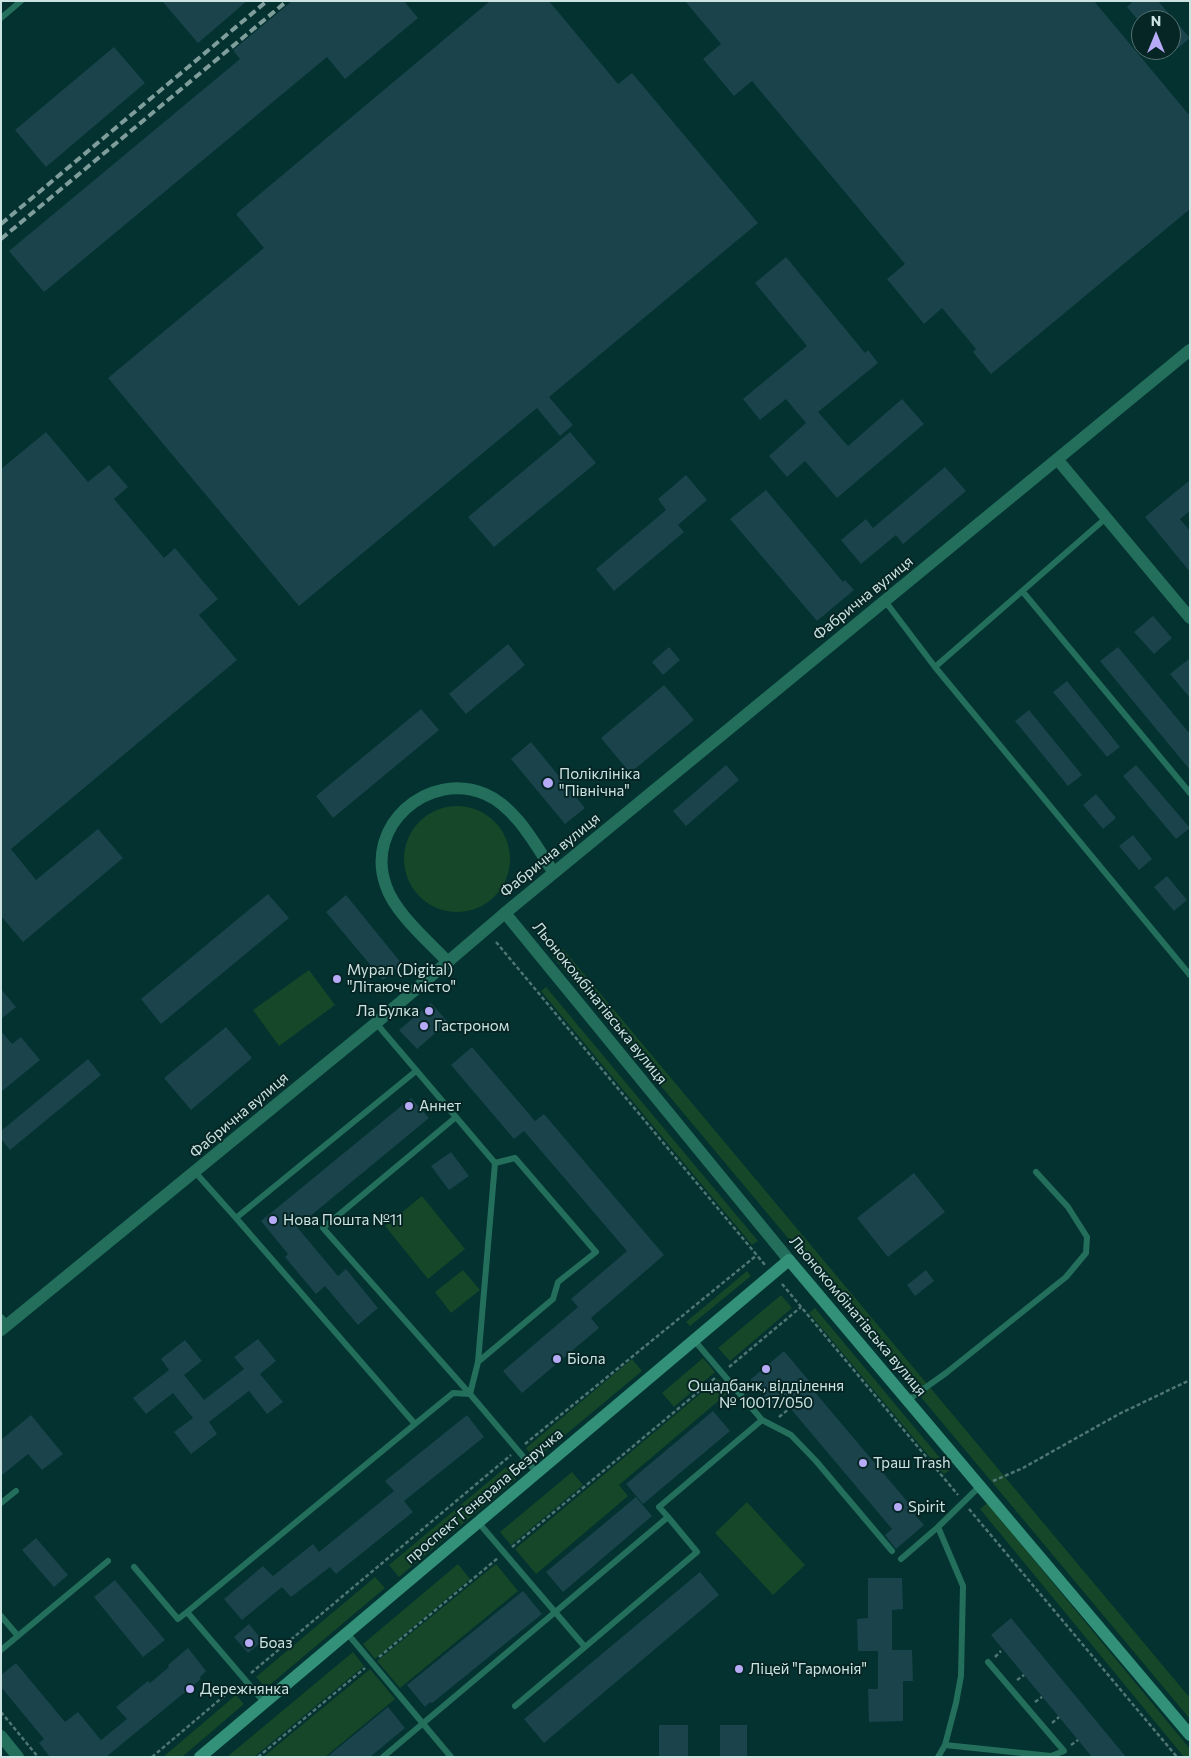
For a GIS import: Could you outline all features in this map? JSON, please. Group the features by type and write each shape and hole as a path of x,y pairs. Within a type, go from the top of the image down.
{"main road":[{"name":"проспект Генерала Безручка","path":"200,1757 789,1260"},
{"name":"Льонокомбінатівська вулиця","path":"789,1260 1190,1735"}],"street":[{"name":"Фабрична вулиця","path":"4,1323 195,1172 376,1024 505,913 1190,350"},
{"path":"1057,460 1190,618"},
{"path":"448,962 397,907 385,884 382,859 387,834 397,817 411,803 428,794 446,789 460,788 485,794 501,804 515,817 554,873"},
{"name":"Льонокомбінатівська вулиця","path":"505,913 789,1260"},
{"path":"1,1736 18,1757"}],"lane":[{"path":"1,18 21,1"},
{"path":"935,668 1106,518"},
{"path":"1023,592 1190,793"},
{"path":"885,601 935,668 1190,975"},
{"path":"376,1024 495,1163 478,1362 470,1394"},
{"path":"236,1218 416,1071"},
{"path":"456,1117 323,1228 470,1394 537,1473"},
{"path":"478,1362 553,1299 558,1282 596,1252 515,1158 495,1163"},
{"path":"195,1172 415,1424"},
{"path":"908,1400 946,1374 1066,1277 1086,1254 1087,1237 1068,1207 1036,1172"},
{"path":"694,1340 762,1420 791,1435 816,1461 892,1551"},
{"path":"134,1567 178,1619 453,1393 470,1394"},
{"path":"515,1706 697,1552 659,1507 762,1420"},
{"path":"901,1559 938,1527 980,1486"},
{"path":"1,1503 16,1491"},
{"path":"383,1757 668,1517"},
{"path":"478,1522 585,1647"},
{"path":"938,1527 963,1586 961,1676 945,1745 938,1757"},
{"path":"1,1650 108,1560"},
{"path":"187,1612 264,1702"},
{"path":"1,1616 18,1636"},
{"path":"346,1633 451,1757"},
{"path":"988,1662 1067,1754"},
{"path":"945,1745 1051,1756 1067,1754"}],"path":[{"path":"496,942 1177,1757"},
{"path":"152,1757 517,1450 757,1255"},
{"path":"258,1757 801,1307"},
{"path":"980,1486 1023,1468 1119,1414 1190,1380"},
{"path":"770,1425 795,1404 790,1398"},
{"path":"1,1712 38,1757"}],"green space":[{"path":"457,806 477,810 495,821 506,839 510,859 506,879 495,897 477,908 457,912 437,908 419,897 408,879 404,859 408,839 419,821 437,810"},
{"path":"563,949 1190,1698 1190,1719 553,957"},
{"path":"309,970 335,1005 279,1046 253,1010"},
{"path":"546,987 758,1241 752,1245 541,991"},
{"path":"422,1196 465,1249 428,1279 385,1226"},
{"path":"463,1270 480,1290 451,1313 435,1292"},
{"path":"747,1271 751,1276 690,1326 686,1322"},
{"path":"781,1295 792,1308 730,1361 718,1348"},
{"path":"815,1308 950,1470 944,1474 809,1313"},
{"path":"703,1358 715,1372 674,1407 662,1393"},
{"path":"632,1359 642,1371 535,1460 526,1448"},
{"path":"718,1379 729,1392 619,1485 628,1496 536,1574 515,1549"},
{"path":"506,1467 516,1479 399,1577 389,1565"},
{"path":"572,1472 583,1485 511,1545 500,1532"},
{"path":"747,1502 805,1565 773,1595 715,1533"},
{"path":"987,1503 1190,1749 1190,1757 1184,1757 980,1509"},
{"path":"458,1564 470,1579 375,1659 363,1644"},
{"path":"496,1564 518,1591 400,1688 377,1661"},
{"path":"375,1577 385,1588 266,1688 256,1677"},
{"path":"353,1652 364,1666 254,1757 227,1757"},
{"path":"370,1669 395,1699 325,1757 263,1757"},
{"path":"236,1695 244,1704 182,1757 163,1757"}],"building":[{"path":"162,1 247,1 198,43"},
{"path":"292,1 404,1 418,18 345,79 327,57 44,292 9,251 240,59 233,50"},
{"path":"490,1 549,1 618,84 632,73 758,223 549,397 573,425 560,436 537,408 299,606 108,378 264,248 236,214"},
{"path":"685,1 1094,1 1131,45 1131,60 1143,60 1190,116 1190,209 991,374 973,352 976,349 942,308 924,324 887,279 905,264 752,81 734,96 703,59 721,44"},
{"path":"1133,1 1158,1 1166,10 1131,10 1131,12 1127,7"},
{"path":"1181,28 1190,38 1181,46"},
{"path":"114,47 145,83 46,167 15,130"},
{"path":"786,257 865,353 868,350 878,363 818,412 848,446 902,399 924,424 837,498 805,461 787,477 769,456 806,423 786,399 760,420 743,399 807,346 755,283"},
{"path":"46,432 88,482 109,465 128,487 114,499 164,558 175,548 218,599 199,615 237,660 11,849 36,880 98,829 123,858 23,942 1,916 1,469"},
{"path":"570,432 596,463 494,547 468,517"},
{"path":"945,467 966,491 903,544 896,535 861,564 841,540 866,519 873,528"},
{"path":"686,475 707,500 678,525 684,532 614,591 596,569 666,510 658,499"},
{"path":"1190,480 1190,511 1180,519 1190,531 1190,572 1145,517"},
{"path":"766,490 843,582 845,580 854,590 817,621 730,519"},
{"path":"1153,616 1172,638 1154,654 1134,632"},
{"path":"508,644 525,665 466,714 449,694"},
{"path":"669,647 680,660 663,675 652,662"},
{"path":"1118,647 1190,734 1190,770 1100,661"},
{"path":"1190,658 1190,698 1170,674"},
{"path":"1067,681 1120,747 1107,757 1053,692"},
{"path":"664,685 694,720 630,773 601,738"},
{"path":"421,709 439,730 333,818 316,796"},
{"path":"1029,710 1082,775 1068,786 1015,721"},
{"name":"Поліклініка \"Північна\"","path":"531,742 585,808 565,824 511,759"},
{"path":"726,765 739,780 686,826 673,811"},
{"path":"1136,765 1190,828 1176,839 1123,776"},
{"path":"1096,794 1116,818 1103,829 1083,805"},
{"path":"1133,835 1152,859 1139,870 1119,846"},
{"path":"1167,876 1187,900 1174,911 1154,887"},
{"path":"268,894 289,918 161,1024 141,999"},
{"path":"346,895 402,964 383,980 326,912"},
{"path":"1,989 16,1007 1,1019"},
{"name":"Гастроном","path":"431,1003 448,1022 417,1049 399,1030"},
{"path":"226,1027 252,1058 191,1110 164,1078"},
{"path":"1,1031 12,1044 21,1037 40,1060 1,1092"},
{"path":"472,1047 535,1121 544,1114 664,1255 591,1318 599,1328 522,1393 503,1371 578,1307 571,1299 627,1251 524,1131 514,1139 451,1065"},
{"path":"88,1059 101,1075 10,1150 1,1139 1,1131"},
{"path":"411,1098 429,1118 297,1227 338,1276 346,1269 378,1308 358,1325 325,1286 316,1294 285,1257 288,1254 261,1221"},
{"path":"451,1152 469,1176 449,1190 431,1166"},
{"path":"914,1173 945,1212 888,1257 857,1218"},
{"path":"926,1270 934,1281 915,1296 907,1285"},
{"path":"258,1339 276,1361 260,1374 283,1402 267,1414 249,1391 209,1422 217,1434 191,1454 174,1432 193,1418 173,1393 146,1414 133,1398 169,1370 161,1359 185,1340 202,1361 184,1375 204,1400 244,1369 234,1357"},
{"path":"784,1351 810,1382 808,1384 917,1513 915,1515 924,1525 896,1549 885,1535 892,1529 785,1402 776,1410 750,1380"},
{"path":"713,1411 730,1431 643,1504 626,1484"},
{"path":"31,1415 63,1454 42,1470 28,1454 1,1476 1,1440"},
{"path":"467,1415 484,1437 404,1501 413,1512 336,1574 330,1567 291,1597 282,1587 242,1620 224,1599 263,1566 273,1576 313,1544 319,1552 394,1491 385,1481"},
{"path":"636,1497 652,1516 563,1592 546,1572"},
{"path":"36,1538 68,1575 54,1587 22,1550"},
{"path":"700,1572 719,1595 544,1743 524,1719"},
{"path":"868,1578 902,1578 903,1609 892,1610 892,1650 912,1650 913,1681 903,1681 903,1721 869,1722 868,1689 878,1689 878,1651 858,1651 857,1619 868,1618"},
{"path":"115,1580 165,1640 143,1657 94,1597"},
{"path":"523,1591 542,1614 425,1707 407,1685"},
{"path":"1011,1618 1126,1757 1092,1757 991,1635"},
{"path":"249,1624 263,1641 248,1653 234,1637"},
{"path":"188,1648 206,1671 200,1677 201,1679 106,1757 50,1757 39,1743 44,1739 1,1687 1,1675 16,1663 65,1722 78,1712 101,1740 127,1719 116,1707 148,1681 150,1683"},
{"path":"388,1707 405,1728 370,1757 327,1757"},
{"path":"659,1725 688,1725 688,1757 659,1757"},
{"path":"720,1725 747,1725 747,1757 720,1757"}],"railway":[{"path":"1,224 267,1"},
{"path":"1,239 287,1"}],"place":[{"name":"Поліклініка \"Північна\"","path":"548,783"},
{"name":"Мурал (Digital) \"Літаюче місто\"","path":"337,979"},
{"name":"Ла Булка","path":"429,1011"},
{"name":"Гастроном","path":"424,1026"},
{"name":"Аннет","path":"409,1106"},
{"name":"Нова Пошта №11","path":"273,1220"},
{"name":"Біола","path":"557,1359"},
{"name":"Ощадбанк, відділення № 10017/050","path":"766,1369"},
{"name":"Траш Trash","path":"863,1463"},
{"name":"Spirit","path":"898,1507"},
{"name":"Боаз","path":"249,1643"},
{"name":"Ліцей \"Гармонія\"","path":"739,1669"},
{"name":"Дережнянка","path":"190,1689"}]}
